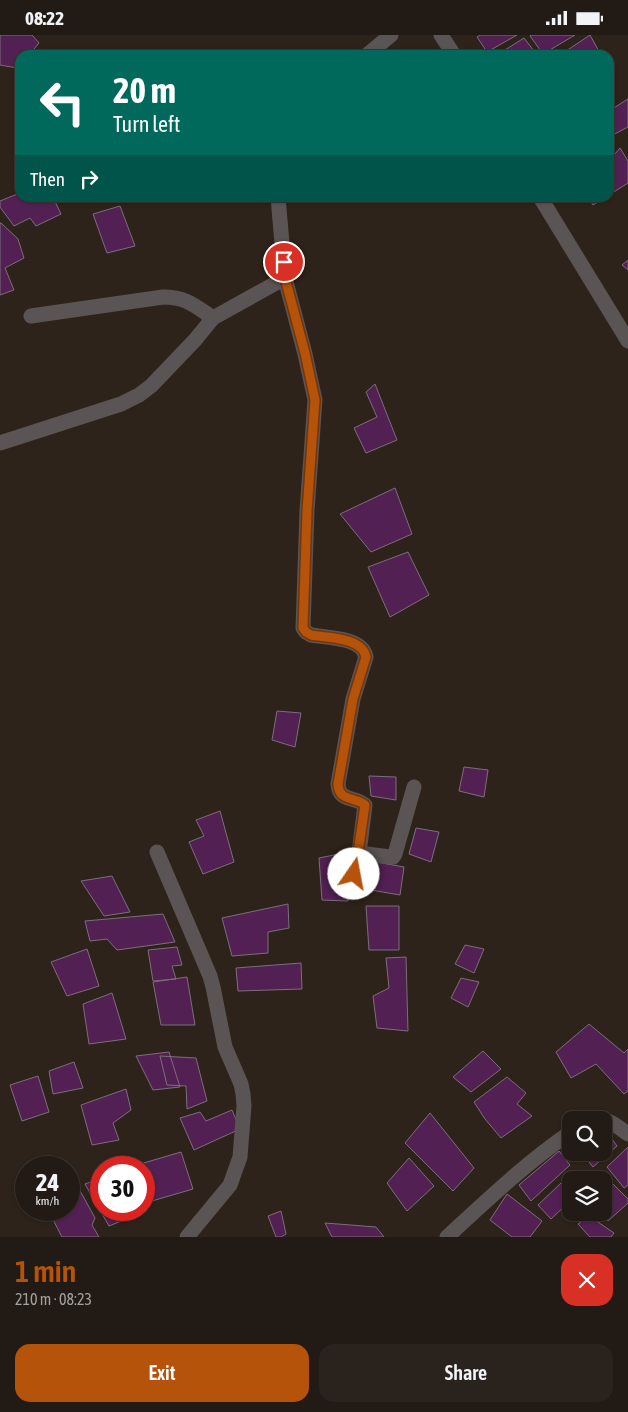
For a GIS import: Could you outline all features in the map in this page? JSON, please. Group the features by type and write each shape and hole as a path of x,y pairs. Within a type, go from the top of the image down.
{"street":[{"path":"373,50 391,35"},
{"path":"441,35 451,50"},
{"path":"278,202 285,278 305,353 315,400 307,511 303,628 311,635 352,641 362,648 366,657 353,699 338,784 340,793 365,805 354,874"},
{"path":"543,202 628,341"},
{"path":"0,443 121,404 140,395 188,347 212,318 285,278"},
{"path":"32,316 163,297 176,297 187,301 212,318"},
{"path":"358,853 393,857 414,787"},
{"path":"157,851 214,987 225,1047 241,1084 244,1106 240,1157 235,1175 230,1185 187,1237"},
{"path":"612,1124 628,1135"},
{"path":"447,1237 544,1150 562,1138"}],"building":[{"path":"0,35 32,35 39,43 33,50 15,50 15,68 0,65"},
{"path":"480,35 517,35 491,50 486,50 477,37"},
{"path":"575,35 550,50 540,50 530,36"},
{"path":"590,35 598,50 568,50"},
{"path":"524,38 533,50 505,50"},
{"path":"628,99 628,127 614,134 614,108"},
{"path":"620,148 628,161 628,183 614,192 614,155"},
{"path":"15,195 15,202 55,202 61,214 36,226 30,218 14,226 0,207 0,201"},
{"path":"120,206 135,246 107,253 93,214"},
{"path":"0,223 18,239 24,258 5,268 14,290 0,295"},
{"path":"628,260 628,270 622,265"},
{"path":"375,384 397,440 366,453 354,428 377,417 366,392"},
{"path":"395,488 412,534 371,552 340,514"},
{"path":"408,552 429,595 390,617 368,567"},
{"path":"277,711 301,713 295,747 272,740"},
{"path":"464,767 488,770 484,797 459,791"},
{"path":"369,776 396,777 396,800 371,796"},
{"path":"220,811 234,862 203,874 189,842 204,836 196,820"},
{"path":"416,828 439,832 431,862 409,854"},
{"path":"344,853 348,901 322,900 319,858"},
{"path":"371,861 404,867 400,895 371,890"},
{"path":"112,876 130,912 104,916 81,881"},
{"path":"288,904 289,928 268,932 268,953 232,956 222,918"},
{"path":"366,906 399,906 399,950 369,950"},
{"path":"163,914 175,942 117,950 107,939 90,941 85,921"},
{"path":"465,945 484,949 474,973 455,964"},
{"path":"177,947 182,965 172,966 176,979 153,981 148,950"},
{"path":"87,949 99,986 67,996 51,962"},
{"path":"406,957 408,1031 377,1028 373,996 389,988 386,958"},
{"path":"301,963 302,989 238,991 236,968"},
{"path":"187,977 195,1025 161,1025 153,982"},
{"path":"461,978 479,982 468,1007 451,998"},
{"path":"112,993 126,1039 89,1044 83,1004"},
{"path":"589,1024 624,1053 628,1049 628,1091 624,1094 596,1064 571,1078 556,1052"},
{"path":"483,1051 501,1069 471,1092 453,1077"},
{"path":"169,1052 180,1087 153,1090 136,1056"},
{"path":"160,1056 196,1058 207,1101 187,1109 186,1086 167,1085"},
{"path":"74,1062 83,1088 53,1094 49,1071"},
{"path":"38,1076 49,1112 22,1121 10,1085"},
{"path":"507,1077 526,1093 517,1104 532,1116 501,1138 474,1102"},
{"path":"126,1089 131,1110 113,1123 119,1140 92,1145 81,1105"},
{"path":"232,1110 240,1129 194,1150 180,1118 200,1112 206,1121"},
{"path":"430,1113 474,1168 453,1191 405,1143"},
{"path":"612,1139 617,1146 612,1150"},
{"path":"628,1147 628,1185 624,1188 607,1167"},
{"path":"559,1151 562,1155 562,1161 567,1161 570,1165 531,1201 519,1185"},
{"path":"181,1152 193,1189 155,1200 155,1160"},
{"path":"409,1158 434,1186 407,1211 387,1183"},
{"path":"588,1161 600,1161 593,1167"},
{"path":"90,1182 90,1193 85,1184"},
{"path":"561,1183 562,1209 551,1219 538,1205"},
{"path":"612,1183 628,1199 628,1203 612,1217"},
{"path":"80,1191 90,1209 90,1221 94,1221 92,1225 99,1237 62,1237 54,1221 80,1221"},
{"path":"507,1194 542,1221 530,1237 512,1237 490,1220"},
{"path":"281,1211 286,1234 276,1237 268,1216"},
{"path":"106,1221 121,1221 109,1226"},
{"path":"582,1221 596,1221 614,1233 611,1237 590,1237 578,1224"},
{"path":"325,1223 376,1227 384,1237 332,1237"}],"route":[{"path":"284,262 285,278 305,353 315,400 307,511 303,628 311,635 352,641 362,648 366,657 353,699 338,784 340,793 365,805 354,874"}]}
